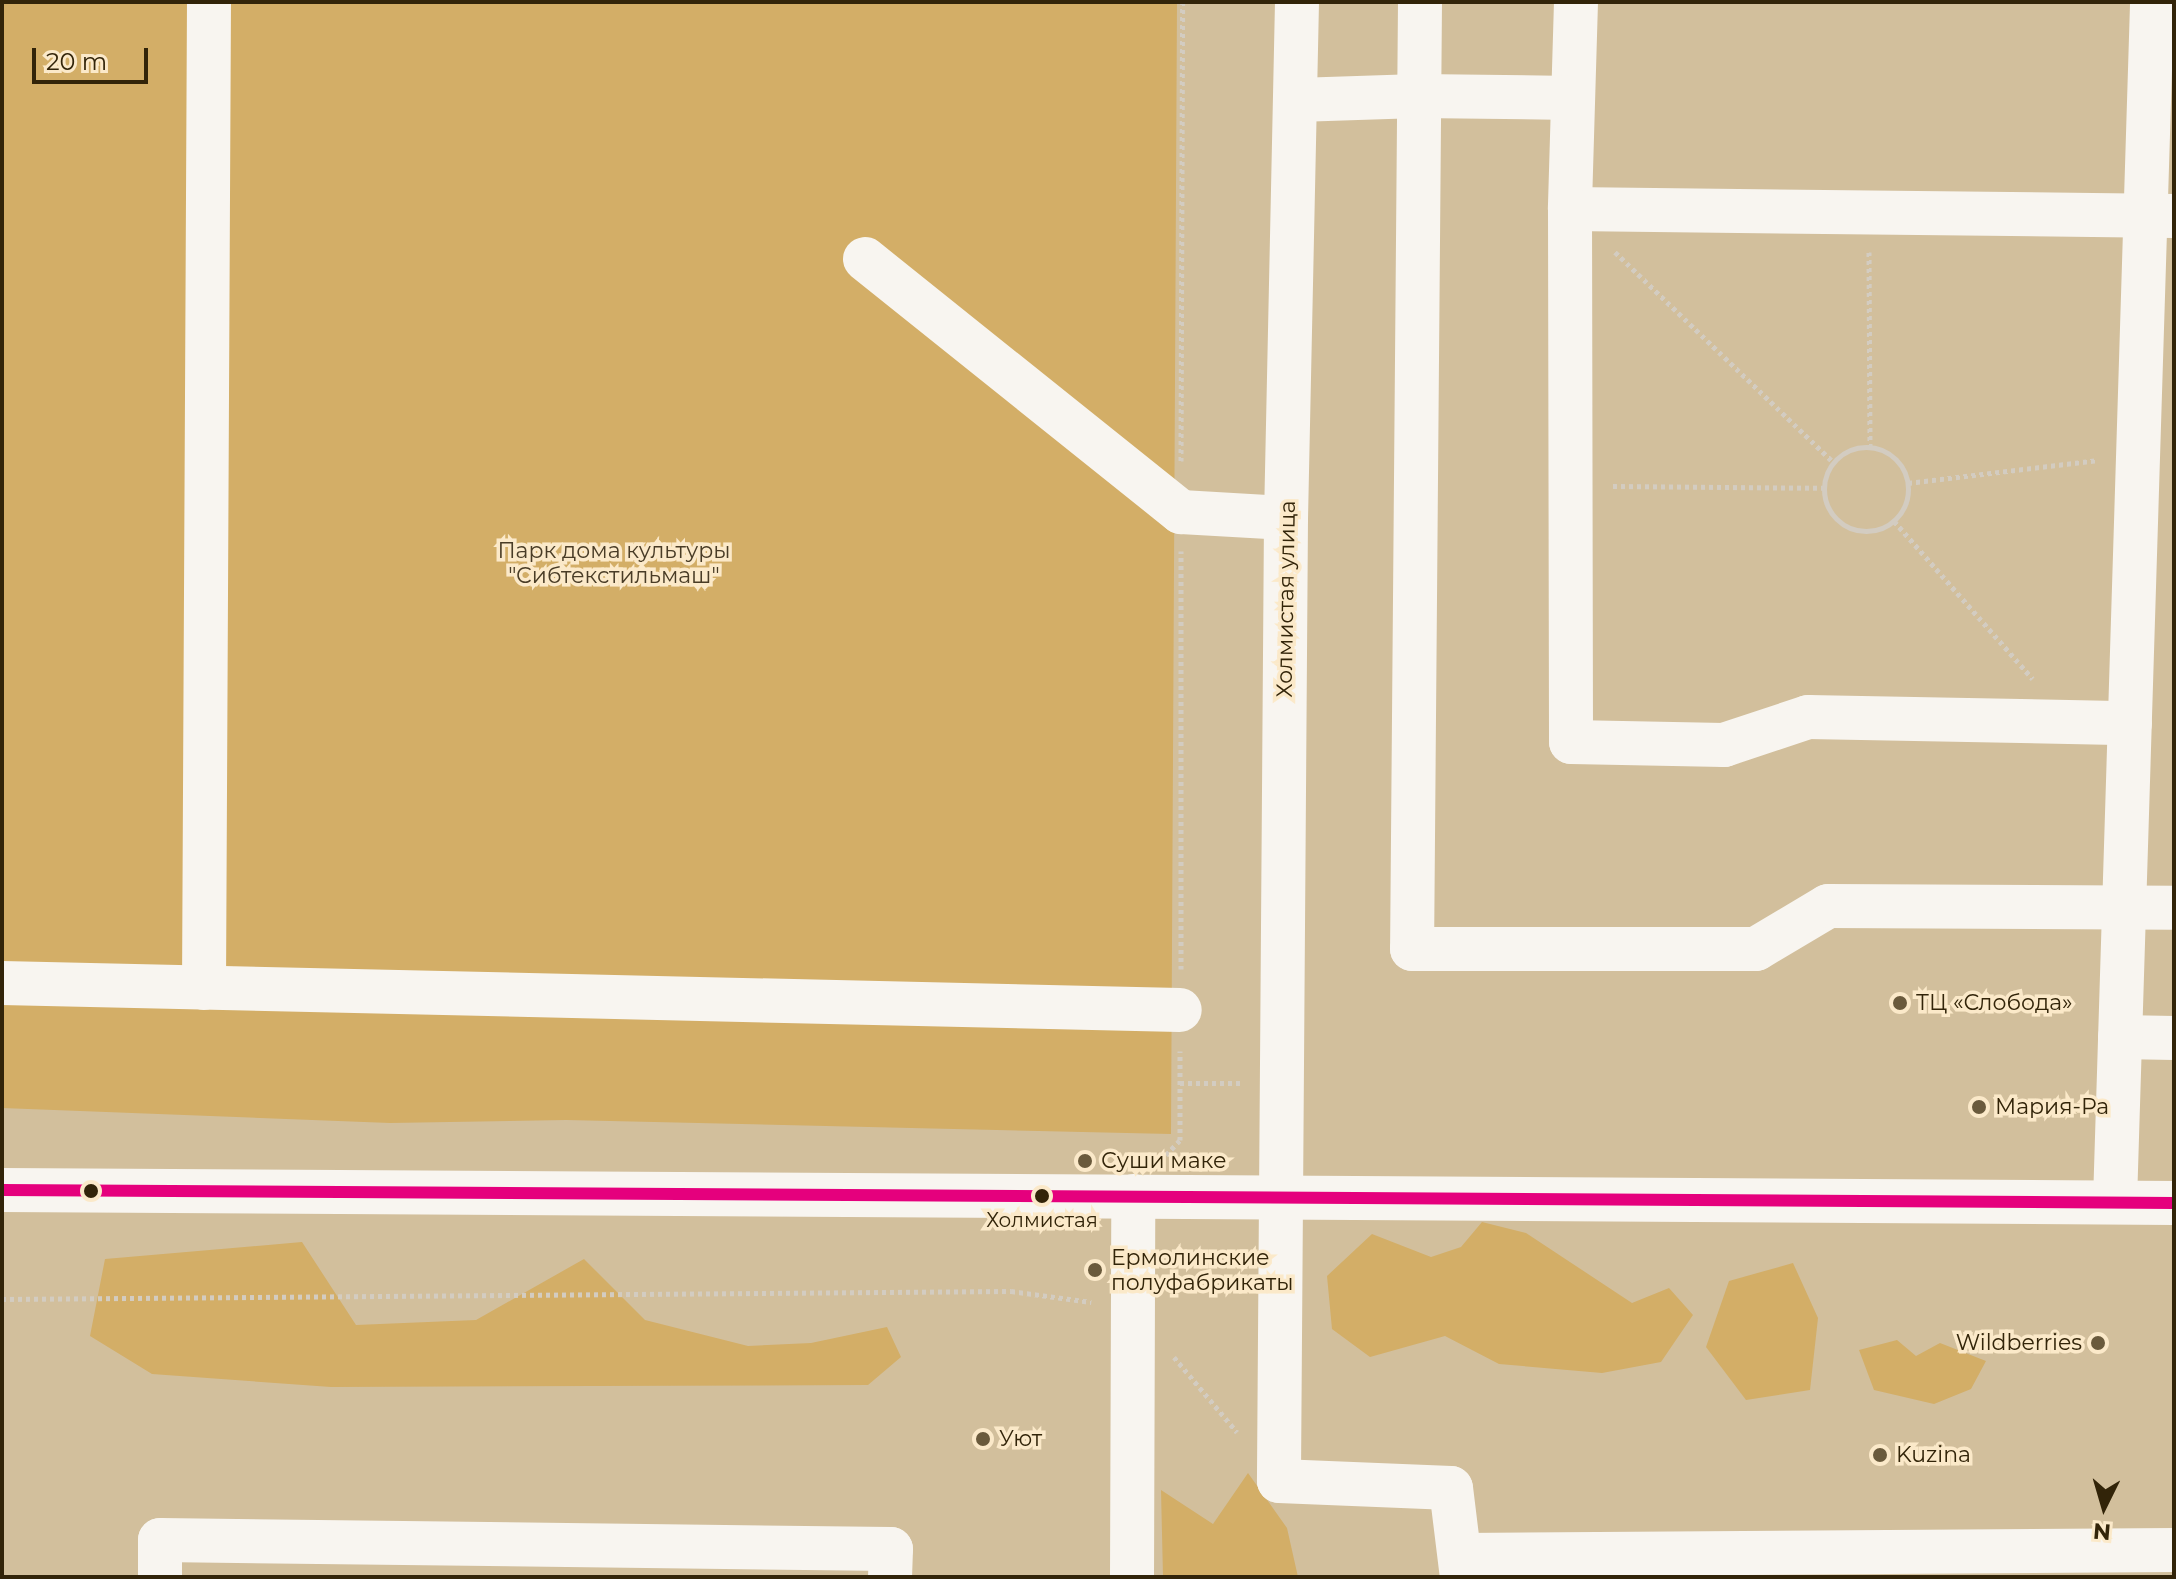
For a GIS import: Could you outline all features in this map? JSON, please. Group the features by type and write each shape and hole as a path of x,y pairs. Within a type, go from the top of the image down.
{"street":[{"path":"204,988 209,2"},
{"name":"Холмистая улица","path":"1279,1481 1286,518 1297,2"},
{"path":"1420,2 1412,949 1756,949 1828,906 2174,908"},
{"path":"1576,2 1570,209 1571,742 1724,745 1808,717 2130,723"},
{"path":"2115,1202 2138,455 2158,374 2160,216 2152,2"},
{"path":"1297,100 1418,96 1573,98"},
{"path":"1570,209 2160,216"},
{"path":"865,259 1181,512 1286,518"},
{"path":"2,983 1180,1010"},
{"path":"2120,1037 2174,1038"},
{"path":"2,1190 2174,1203"},
{"path":"1132,1577 1133,1196"},
{"path":"1279,1481 1451,1488 1462,1566 2174,1550"},
{"path":"160,1577 160,1540 891,1549 890,1577"}],"path":[{"path":"1180,1140 1183,2"},
{"path":"1570,209 1833,462"},
{"path":"1869,213 1870,447"},
{"path":"1856,447 1870,447 1895,459 1908,483 1908,496 1894,521 1869,531 1842,524 1826,502 1824,488 1833,462 1856,447"},
{"path":"1908,483 2138,455"},
{"path":"1570,485 1824,488"},
{"path":"1894,521 2070,722"},
{"path":"1180,1083 1243,1083"},
{"path":"2,1299 1011,1291 1133,1308 1279,1481"}],"green space":[{"name":"Парк дома культуры \"Сибтекстильмаш\"","path":"2,2 1177,2 1171,1134 566,1120 390,1123 2,1108"},
{"path":"1482,1222 1526,1233 1632,1303 1669,1288 1693,1315 1661,1362 1602,1373 1499,1364 1445,1336 1370,1357 1332,1329 1327,1276 1372,1234 1431,1257 1461,1247"},
{"path":"302,1242 356,1325 476,1320 584,1259 645,1320 748,1346 811,1343 887,1327 901,1357 868,1385 331,1387 152,1374 90,1336 105,1259"},
{"path":"1793,1263 1818,1318 1810,1390 1746,1400 1706,1347 1729,1281"},
{"path":"1897,1340 1916,1356 1940,1343 1986,1361 1971,1389 1934,1404 1874,1390 1859,1350"},
{"path":"1248,1473 1287,1528 1298,1577 1163,1577 1161,1490 1213,1524"}],"transit line":[{"path":"2,1190 2174,1203"}],"place":[{"name":"ТЦ «Слобода»","path":"1900,1003"},
{"name":"Мария-Ра","path":"1979,1107"},
{"name":"Суши маке","path":"1085,1161"},
{"name":"Холмистая","path":"1042,1196"},
{"name":"Ермолинские полуфабрикаты","path":"1095,1270"},
{"name":"Wildberries","path":"2098,1343"},
{"name":"Уют","path":"983,1439"},
{"name":"Kuzina","path":"1880,1455"}]}
